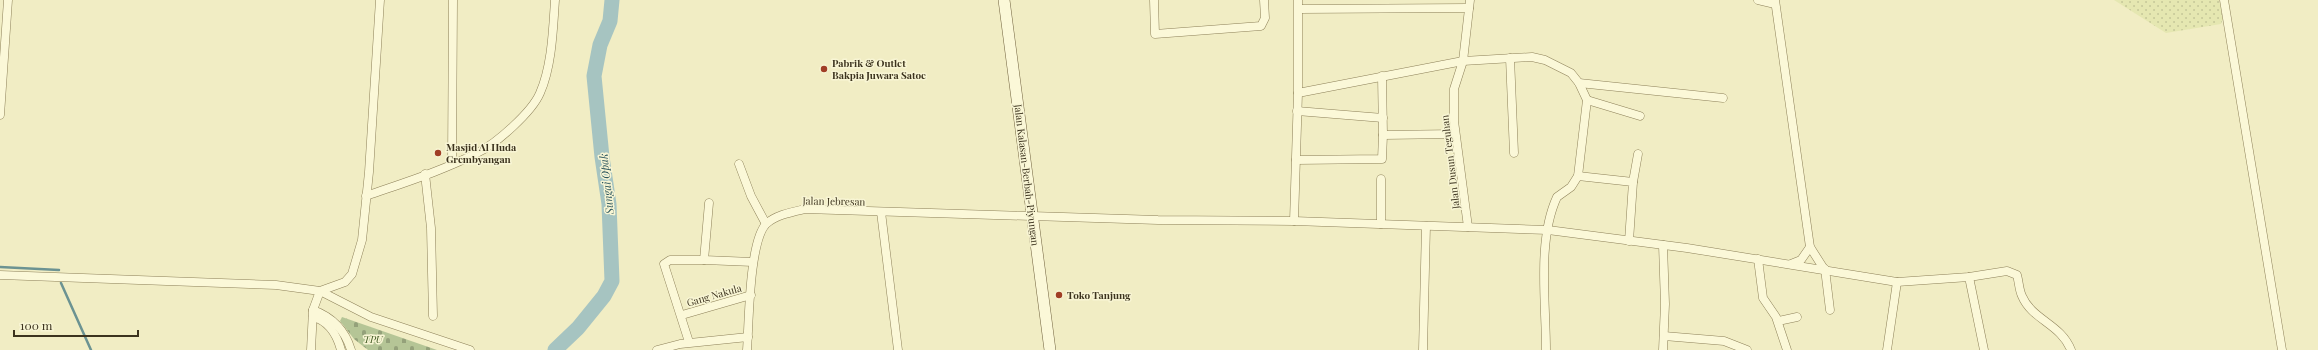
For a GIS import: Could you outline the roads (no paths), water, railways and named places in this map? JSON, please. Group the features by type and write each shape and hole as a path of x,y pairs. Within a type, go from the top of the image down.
{"street":[{"path":"0,115 8,0"},
{"path":"320,291 345,282 352,274 362,240 380,0"},
{"path":"452,164 453,0"},
{"path":"366,196 478,153 513,126 535,103 547,70 555,0"},
{"name":"Jalan Kalasan-Berbah-Piyungan","path":"1004,0 1050,350"},
{"path":"1154,0 1155,34 1261,26 1265,18 1264,0"},
{"path":"1294,221 1298,92 1298,0"},
{"path":"1758,0 1775,2 1810,247 1824,269 1830,310"},
{"path":"2224,0 2282,350"},
{"path":"1299,9 1469,4"},
{"name":"Jalan Dusun Teguhan","path":"1468,227 1455,134 1454,89 1463,61 1469,4"},
{"path":"1298,92 1463,61 1532,57 1544,60 1571,73 1579,83 1587,100 1578,176 1571,188 1557,196 1548,230 1545,261 1546,350"},
{"path":"1510,58 1514,153"},
{"path":"1296,160 1382,159 1382,76"},
{"path":"1579,83 1724,98"},
{"path":"1587,100 1640,116"},
{"path":"1297,111 1383,118"},
{"path":"1383,135 1455,134"},
{"path":"1629,241 1633,182 1638,154"},
{"path":"739,164 754,203 766,224 760,233 753,262 747,350"},
{"path":"426,174 431,228 433,316"},
{"path":"1578,176 1633,182"},
{"path":"1381,179 1381,224"},
{"path":"704,260 709,203"},
{"name":"Jalan Jebresan","path":"766,224 785,214 805,209 1033,217 1294,221 1548,230 1758,259 1897,282 1968,277 2007,271 2015,273 2021,296 2029,308 2066,338 2071,350"},
{"path":"882,212 898,350"},
{"path":"1423,350 1426,226"},
{"path":"1663,245 1663,350"},
{"path":"1791,264 1801,260 1810,247"},
{"path":"1758,259 1763,298 1778,321 1787,350"},
{"path":"689,342 682,315 664,263 670,260 753,262"},
{"path":"0,275 276,285 320,291 371,317 470,350"},
{"path":"1968,277 1984,350"},
{"path":"1887,350 1897,282"},
{"path":"311,350 313,313 320,291"},
{"name":"Gang Nakula","path":"682,315 751,295"},
{"path":"313,313 328,325 336,336 341,350"},
{"path":"313,313 327,316 335,322 351,350"},
{"path":"1778,321 1797,317"},
{"path":"1664,336 1724,341 1747,350"},
{"path":"657,350 666,346 689,342 748,337"}],"waterway":[{"name":"Sungai Opak","path":"555,350 578,328 604,296 612,281 609,204 602,157 594,76 600,45 610,21 612,0"},
{"path":"0,267 59,270"},
{"path":"61,283 91,350"}],"place":[{"name":"Pabrik & Outlet Bakpia Juwara Satoe","path":"824,69"},
{"name":"Masjid Al Huda Grembyangan","path":"438,153"},
{"name":"Toko Tanjung","path":"1059,295"}],"park label":[{"name":"TPU","path":"373,339"}]}
